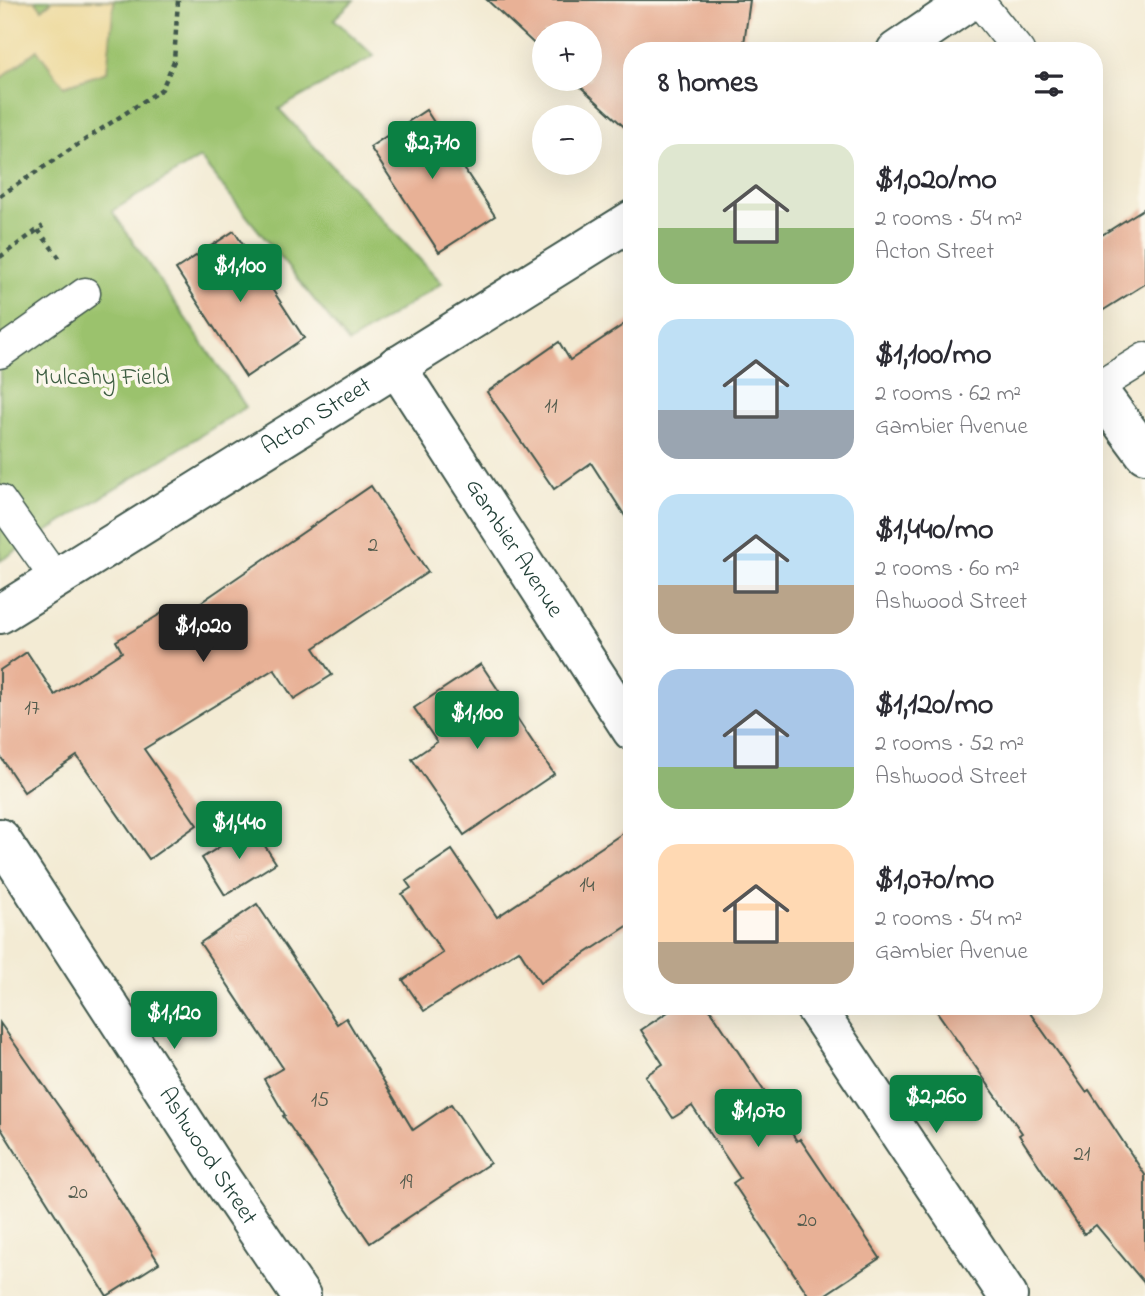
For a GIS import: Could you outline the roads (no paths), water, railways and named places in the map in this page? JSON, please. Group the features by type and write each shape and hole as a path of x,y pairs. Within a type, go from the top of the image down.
{"street":[{"path":"909,42 971,0"},
{"name":"Acton Street","path":"0,614 623,226"},
{"name":"Gambier Avenue","path":"396,366 623,717"},
{"path":"1103,397 1145,454"},
{"name":"Ashwood Street","path":"0,838 301,1296"},
{"path":"820,1015 1008,1296"}],"lane":[{"path":"978,0 1012,42"},
{"path":"0,353 85,293"},
{"path":"1103,382 1145,358"},
{"path":"0,500 56,579"}],"park label":[{"name":"Mulcahy Field","path":"102,378"}]}
